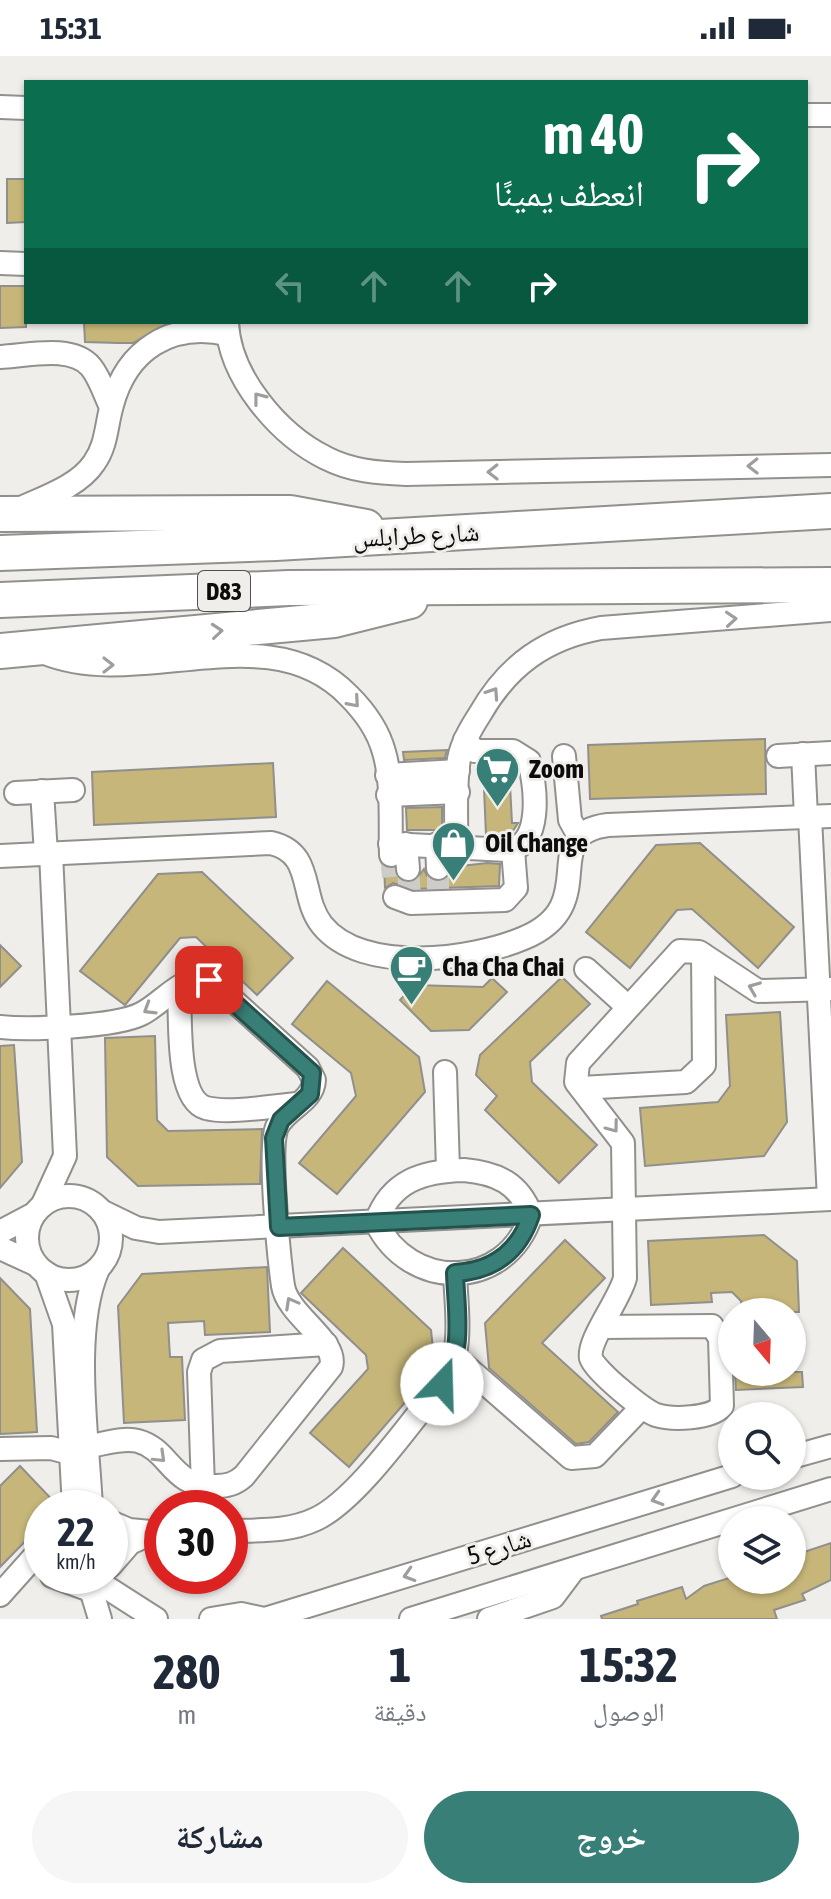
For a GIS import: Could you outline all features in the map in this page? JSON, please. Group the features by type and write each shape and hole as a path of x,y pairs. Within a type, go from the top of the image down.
{"highway":[{"name":"شارع طرابلس","path":"0,553 389,536 831,511"},
{"path":"5,514 290,513 340,520 389,536"},
{"name":"شارع طرابلس","path":"0,600 289,588 831,585"},
{"path":"16,650 334,620 449,589"}],"street":[{"path":"0,107 24,108"},
{"path":"808,115 831,115"},
{"path":"0,263 24,264"},
{"path":"5,514 78,480 93,466 103,449 111,407 128,366 155,341 191,330 227,328 252,390 284,427 315,452 352,468 406,474 831,465"},
{"path":"0,357 59,354 83,360 93,368 111,407"},
{"path":"419,854 458,782 465,740 488,700 517,664 536,651 578,632 831,610"},
{"path":"16,650 109,666 258,656 293,662 329,679 358,705 379,738 388,785 419,854"},
{"path":"419,854 513,850 525,844 532,833 529,761 513,751 475,751 465,740"},
{"path":"0,1232 63,1196 84,1198 136,1228 159,1232 830,1199 816,754 778,756"},
{"path":"564,756 568,811 579,836"},
{"path":"388,785 458,782"},
{"path":"16,793 56,791 52,853 65,1156 26,1240 58,1298 87,1490"},
{"path":"0,856 280,845 301,862 316,916 337,938 378,953 424,959 493,950 547,927 563,909 568,898 570,852 579,836 588,830 608,825 816,817"},
{"path":"420,899 500,901 510,897 517,883 513,850"},
{"path":"603,1327 707,1325 719,1333 724,1397 719,1410 711,1414 668,1417 642,1407 594,1365 592,1344 625,1278 627,1211 623,1143 574,1076 578,1063 680,951 693,949 758,991 825,989"},
{"path":"581,1088 686,1082 700,1072 705,1056 703,955"},
{"path":"586,969 628,1007"},
{"path":"0,1027 128,1019 149,1010 194,979 215,984 308,1068 314,1088 281,1120 274,1138 279,1227 286,1294 298,1315 332,1352 331,1367 244,1476 225,1486 203,1487 184,1480 141,1442 79,1449 0,1449"},
{"path":"179,988 185,1080 192,1099 209,1109 298,1104"},
{"path":"445,1072 448,1170"},
{"path":"65,1156 112,1234 103,1263 88,1294 84,1321 76,1490"},
{"path":"376,1222 390,1194 402,1183 416,1176 448,1170 480,1171 507,1181 518,1190 531,1215"},
{"path":"376,1222 383,1237 407,1260 438,1272 455,1273 498,1262 519,1242 531,1215"},
{"path":"0,1248 67,1280 89,1275 103,1263 159,1232"},
{"path":"248,1530 286,1528 329,1512 351,1491 442,1384 455,1357 455,1273"},
{"path":"203,1487 199,1372 203,1360 220,1351 326,1344"},
{"path":"455,1357 571,1458 595,1456 642,1407"},
{"path":"806,1453 831,1446"},
{"name":"شارع 5","path":"265,1619 718,1480"},
{"name":"شارع 5","path":"411,1619 831,1489"},
{"path":"489,1619 553,1597 574,1569"},
{"path":"0,1595 24,1570"},
{"path":"18,1578 24,1577"},
{"path":"102,1594 119,1619"},
{"path":"108,1594 156,1619"},
{"path":"211,1619 241,1614 265,1619"}],"building":[{"path":"7,179 24,179 24,222 7,223"},
{"path":"0,286 24,286 26,327 0,328"},
{"path":"84,324 166,324 133,343 85,342"},
{"path":"765,739 766,794 590,799 588,745"},
{"path":"447,750 445,758 404,760 403,752"},
{"path":"273,763 276,817 94,825 92,772"},
{"name":"Zoom","path":"483,765 509,765 512,823 518,823 511,834 486,835"},
{"path":"442,807 442,830 407,830 406,808"},
{"path":"700,843 794,927 758,968 692,909 677,910 630,968 586,932 656,845"},
{"path":"500,864 499,886 413,889 393,883 385,888 384,867 394,868 403,882 415,881 424,869 427,876 438,882 446,879 452,867"},
{"path":"202,872 293,958 257,995 196,937 180,938 125,1005 80,971 158,874"},
{"path":"0,945 21,966 0,987"},
{"path":"562,977 590,1004 530,1062 532,1082 597,1145 559,1183 485,1110 497,1096 476,1075 480,1055"},
{"path":"492,978 507,992 469,1030 431,1031 400,1000 414,985 483,987"},
{"path":"327,981 419,1057 425,1092 337,1194 299,1163 356,1096 351,1073 292,1024"},
{"path":"780,1012 787,1122 764,1156 645,1166 640,1108 718,1102 730,1086 726,1015"},
{"path":"155,1036 157,1120 168,1131 262,1129 260,1184 138,1186 107,1157 105,1038"},
{"path":"14,1045 22,1162 0,1188 0,1046"},
{"path":"764,1235 797,1261 798,1298 738,1298 732,1292 711,1293 712,1302 651,1305 648,1241"},
{"path":"565,1240 605,1278 542,1343 618,1412 589,1442 576,1444 489,1368 485,1323"},
{"path":"343,1248 431,1330 435,1368 349,1467 310,1433 368,1369 366,1355 301,1293"},
{"path":"267,1267 270,1332 205,1335 204,1321 168,1323 170,1357 182,1357 185,1420 124,1423 118,1306 142,1274"},
{"path":"0,1278 30,1309 37,1432 0,1434"},
{"path":"736,1386 803,1387 736,1390"},
{"path":"20,1466 43,1490 24,1490 24,1542 0,1567 0,1486"},
{"path":"831,1543 831,1580 806,1592 806,1551"},
{"path":"718,1582 718,1594 802,1594 805,1600 774,1610 777,1619 602,1619 601,1616 682,1587 686,1599 704,1586"}],"tunnel":[{"path":"391,855 395,897"},
{"path":"438,868 438,895"},
{"path":"408,869 410,896"}],"place":[{"name":"Zoom","path":"498,808"},
{"name":"Oil Change","path":"454,882"},
{"name":"Cha Cha Chai","path":"411,1006"}],"route":[{"path":"209,980 308,1068 314,1080 310,1094 281,1120 274,1138 279,1227 531,1215 519,1242 498,1262 470,1272 455,1273 457,1348 452,1367 442,1384"}]}
